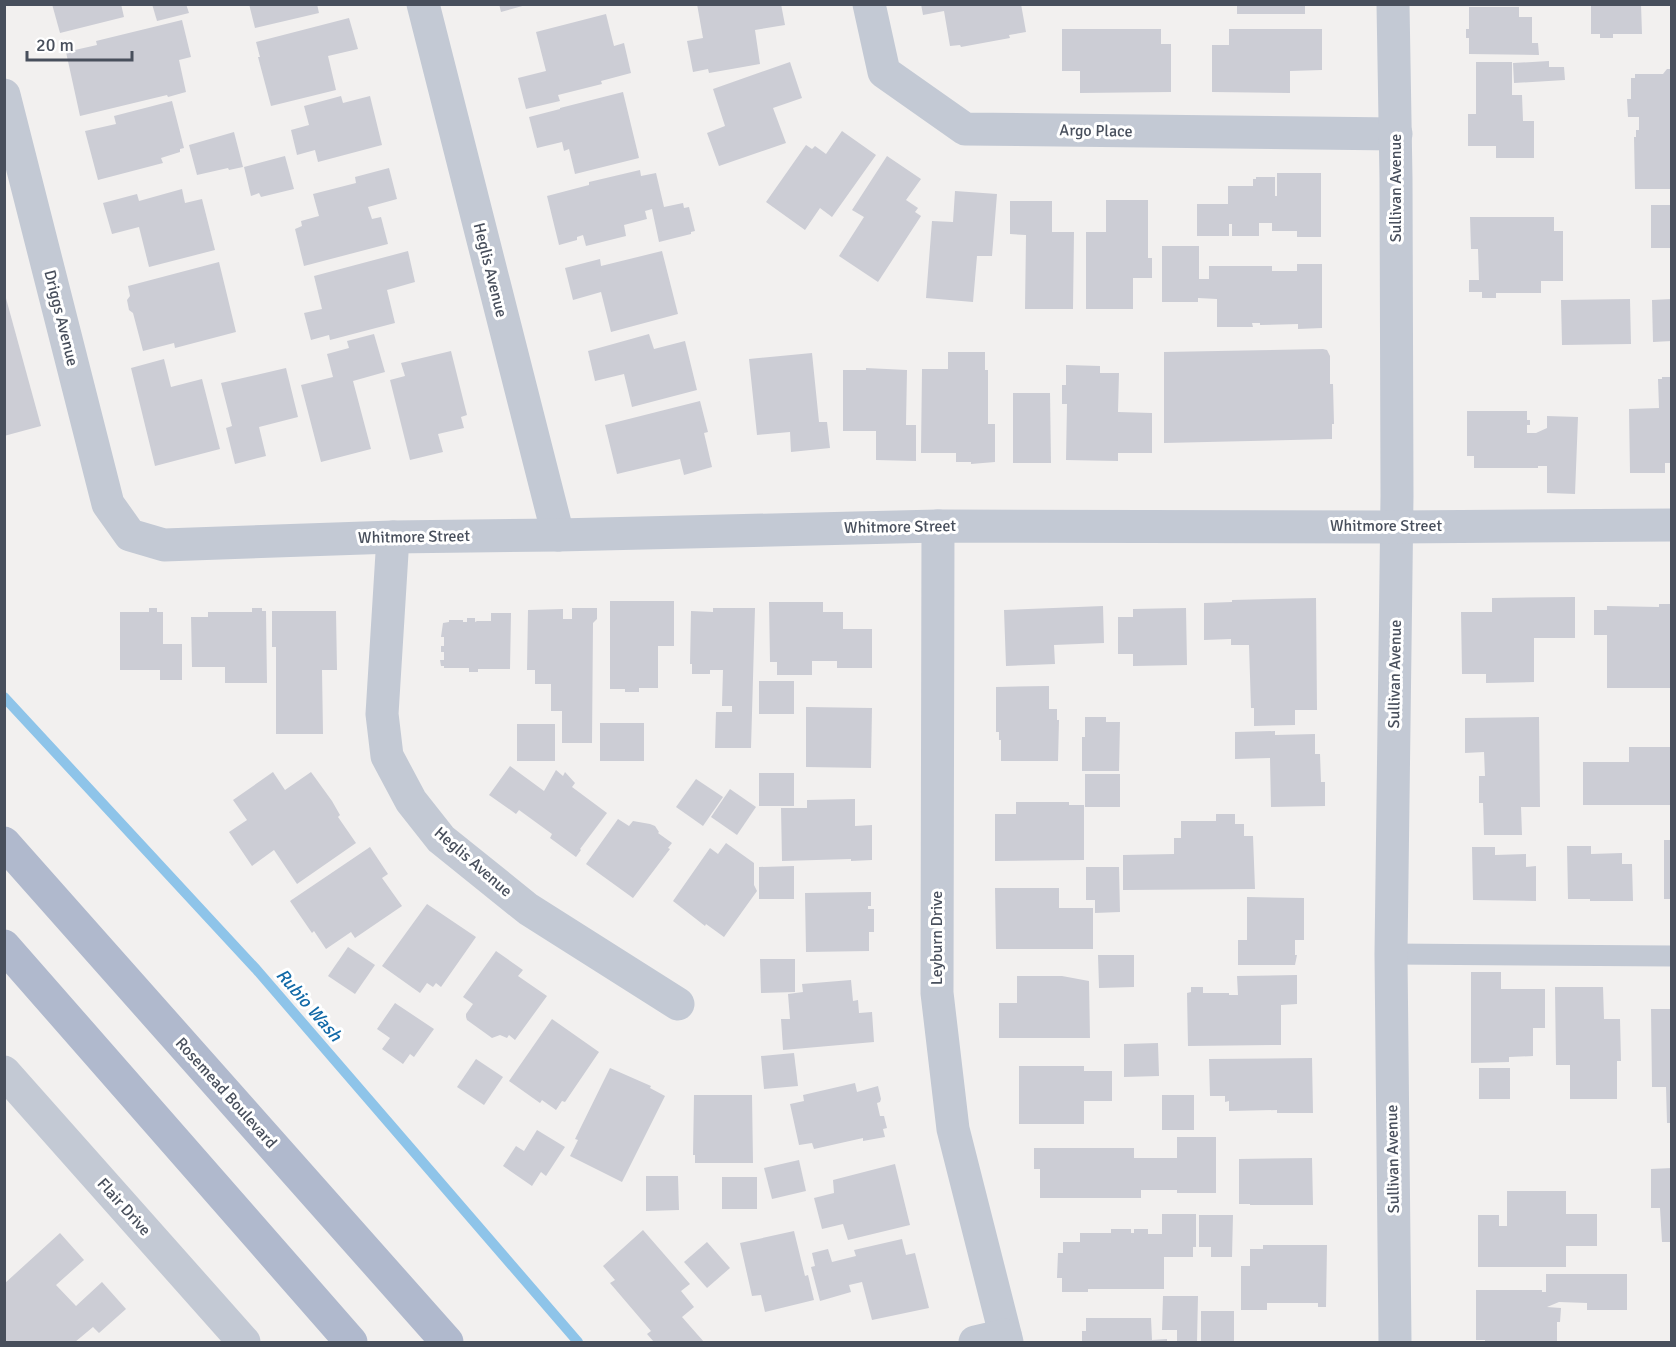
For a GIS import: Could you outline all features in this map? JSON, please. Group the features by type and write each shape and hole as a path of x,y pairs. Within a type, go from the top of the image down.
{"main road":[{"name":"Rosemead Boulevard","path":"4,843 447,1342"},
{"path":"4,946 351,1342"}],"street":[{"name":"Heglis Avenue","path":"423,4 558,535"},
{"name":"Argo Place","path":"869,4 884,72 965,129 1396,134"},
{"name":"Sullivan Avenue","path":"1393,4 1396,134 1396,527 1391,954 1395,1342"},
{"name":"Driggs Avenue","path":"4,95 108,504 130,536"},
{"name":"Whitmore Street","path":"130,536 165,545 393,537 938,526 1671,525"},
{"name":"Leyburn Drive","path":"938,526 937,993 952,1129 996,1340"},
{"name":"Heglis Avenue","path":"393,537 382,714 387,756 411,801 441,839 528,909 678,1004"},
{"name":"Flair Drive","path":"4,1072 244,1342"}],"lane":[{"path":"1391,954 1671,956"}],"building":[{"path":"52,4 121,4 124,17 60,33"},
{"path":"152,4 186,4 189,13 157,21"},
{"path":"249,4 317,4 319,13 255,28"},
{"path":"499,4 526,4 526,5 501,12"},
{"path":"697,4 781,4 785,25 755,30 760,64 709,73 708,69 693,72 687,41 703,38"},
{"path":"921,4 1021,4 1026,32 1009,35 1010,38 961,47 960,45 950,46 944,11 923,15"},
{"path":"1237,4 1305,4 1305,14 1237,14"},
{"path":"1591,4 1641,4 1642,34 1613,34 1613,38 1600,38 1600,34 1591,34"},
{"path":"1469,7 1519,7 1519,17 1532,17 1532,43 1538,43 1539,55 1469,54 1469,38 1466,38 1466,29 1469,29"},
{"path":"606,14 614,46 624,43 631,73 601,81 602,84 558,95 560,101 526,109 518,78 546,71 536,32"},
{"path":"349,18 358,49 328,56 336,90 271,106 256,42"},
{"path":"182,20 191,57 179,60 186,92 80,116 66,52 97,45 96,41"},
{"path":"1062,29 1161,29 1161,44 1171,44 1171,92 1080,93 1080,71 1062,71"},
{"path":"1229,29 1322,29 1322,70 1290,71 1290,93 1212,92 1212,45 1229,45"},
{"path":"1549,61 1549,67 1564,67 1565,80 1514,83 1513,63"},
{"path":"790,62 802,98 773,108 786,143 719,166 707,133 725,126 713,89"},
{"path":"1476,62 1512,62 1512,95 1522,95 1523,121 1534,121 1534,158 1496,158 1496,146 1468,146 1468,114 1476,114"},
{"path":"1667,69 1672,69 1672,189 1635,189 1634,137 1636,137 1636,130 1639,130 1639,117 1628,117 1627,99 1631,99 1631,78 1635,78 1635,74 1663,74"},
{"path":"623,92 639,158 575,174 569,149 564,151 562,142 537,148 529,117"},
{"path":"341,96 343,103 370,96 382,145 318,162 315,150 297,155 291,130 309,125 304,106"},
{"path":"172,101 184,148 180,149 180,152 161,158 163,163 98,180 85,131 116,124 114,116"},
{"path":"842,131 876,155 832,217 820,208 805,230 766,202 806,145 812,149 815,146 826,154"},
{"path":"234,132 243,167 197,175 189,145"},
{"path":"285,156 294,189 261,197 259,193 251,196 244,167"},
{"path":"887,156 921,179 906,200 918,208 915,212 921,216 878,282 839,256 864,217 852,210"},
{"path":"389,168 397,199 368,207 372,219 381,217 388,244 304,266 295,229 302,226 301,221 319,216 313,194 356,183 355,177"},
{"path":"640,170 641,176 656,173 664,207 683,203 684,208 689,207 695,231 659,242 652,209 645,211 647,219 624,225 626,236 586,246 583,235 577,237 577,240 559,245 547,196 589,185 589,182"},
{"path":"1277,173 1321,173 1321,237 1297,237 1297,231 1272,231 1272,223 1259,223 1259,236 1232,236 1232,224 1229,224 1229,236 1197,236 1197,204 1228,204 1228,186 1253,186 1253,179 1256,177 1275,177 1275,196 1277,196"},
{"path":"182,189 185,203 202,199 215,250 149,267 139,227 112,234 103,203 137,194 139,201"},
{"path":"955,191 997,194 992,256 977,256 973,302 926,298 932,221 953,222"},
{"path":"1106,200 1148,200 1148,258 1152,258 1152,278 1133,278 1133,309 1086,309 1086,232 1106,232"},
{"path":"1010,201 1052,201 1052,232 1074,232 1073,309 1025,309 1026,235 1010,234"},
{"path":"1651,205 1672,205 1672,248 1651,248"},
{"path":"1470,217 1554,217 1554,231 1563,231 1563,281 1541,281 1541,293 1496,293 1496,298 1482,298 1482,292 1469,292 1469,280 1479,280 1478,249 1471,249"},
{"path":"1162,246 1199,246 1199,279 1209,279 1209,266 1272,266 1272,271 1297,271 1297,264 1322,264 1322,328 1298,329 1298,324 1260,325 1260,323 1252,323 1253,327 1217,327 1217,299 1198,298 1198,302 1162,302"},
{"path":"408,251 415,282 387,290 395,323 330,340 329,335 311,340 304,313 322,309 314,276"},
{"path":"662,251 678,314 611,332 601,292 573,300 565,268 600,259 601,266"},
{"path":"219,262 236,332 175,348 174,343 143,351 133,313 129,310 128,286"},
{"path":"4,291 41,426 4,436"},
{"path":"1630,299 1631,344 1562,345 1561,300"},
{"path":"1672,299 1672,341 1653,342 1652,300"},
{"path":"374,334 385,372 353,381 371,449 321,462 301,385 333,377 327,354 349,348 347,341"},
{"path":"649,334 654,349 685,341 697,390 632,407 624,374 595,381 588,351"},
{"path":"1327,350 1330,356 1330,384 1333,384 1332,439 1164,443 1164,352"},
{"path":"451,351 467,415 461,417 464,428 438,434 443,452 410,460 390,380 405,376 401,363"},
{"path":"948,352 985,352 985,370 988,370 988,424 995,424 995,462 971,464 971,462 956,462 956,453 921,453 922,369 948,369"},
{"path":"812,353 819,422 827,422 830,448 791,452 790,432 757,435 749,359"},
{"path":"164,359 171,387 202,379 220,449 155,466 131,368"},
{"path":"1066,365 1100,366 1100,373 1119,373 1118,412 1152,413 1152,453 1118,453 1118,461 1066,460 1067,404 1062,404 1062,385 1066,385"},
{"path":"286,368 298,417 259,427 266,456 235,464 226,428 232,426 221,383"},
{"path":"866,368 907,370 906,425 916,425 916,461 876,460 876,431 843,431 843,370 866,370"},
{"path":"1672,377 1672,463 1665,463 1665,473 1630,473 1629,409 1659,408 1658,379"},
{"path":"1013,393 1050,393 1051,463 1013,463"},
{"path":"700,401 708,432 704,433 712,467 684,475 680,459 617,474 605,425"},
{"path":"1467,411 1527,411 1527,420 1530,420 1530,425 1527,425 1527,433 1536,433 1547,428 1547,416 1578,417 1575,494 1547,493 1547,466 1474,468 1474,456 1467,456"},
{"path":"1575,597 1575,638 1534,638 1534,682 1486,683 1486,674 1462,674 1461,612 1492,612 1492,598"},
{"path":"1316,598 1317,710 1295,710 1295,725 1254,726 1254,708 1251,708 1249,645 1231,645 1231,639 1204,640 1204,603"},
{"path":"610,601 674,601 674,646 658,646 658,688 639,688 639,692 610,689"},
{"path":"769,602 823,602 823,612 843,612 843,629 872,629 872,668 837,668 837,661 812,661 812,675 777,675 777,662 770,662"},
{"path":"1659,604 1672,604 1671,688 1607,688 1607,635 1594,635 1594,610 1607,610 1607,606 1659,607"},
{"path":"1103,606 1104,643 1054,645 1055,664 1006,666 1004,610"},
{"path":"149,608 157,608 157,612 163,612 163,644 182,644 182,680 160,680 160,670 120,670 120,612 149,612"},
{"path":"252,608 262,608 262,611 266,611 267,683 225,683 225,667 192,667 191,617 208,617 208,612 252,612"},
{"path":"572,608 597,608 597,619 593,623 592,743 562,743 562,711 551,711 551,684 535,684 535,670 527,670 528,610 563,609 563,619 572,619"},
{"path":"713,608 755,608 751,748 715,748 716,712 732,712 732,706 722,706 723,670 710,670 710,674 692,674 692,664 690,664 691,611 713,612"},
{"path":"1186,608 1187,665 1133,666 1133,654 1118,654 1118,617 1133,617 1133,609"},
{"path":"272,611 336,611 337,670 322,670 323,734 276,734 276,647 272,647"},
{"path":"491,613 511,613 510,669 478,669 478,672 469,672 469,668 441,666 440,660 444,660 444,652 441,652 441,646 444,646 444,637 441,637 443,623 449,620 467,622 467,618 475,618 475,622 491,621"},
{"path":"759,681 794,681 794,714 759,714"},
{"path":"1049,686 1049,709 1057,709 1057,720 1059,720 1058,761 1001,761 1001,740 999,740 999,732 996,732 996,687"},
{"path":"806,707 872,708 871,768 806,767"},
{"path":"1085,717 1106,717 1106,722 1120,722 1119,771 1082,771 1082,737 1085,737"},
{"path":"1539,717 1540,807 1521,807 1522,835 1484,835 1483,803 1479,803 1479,776 1485,776 1484,752 1465,753 1465,718"},
{"path":"600,723 644,723 644,761 600,761"},
{"path":"517,724 555,724 555,761 517,761"},
{"path":"1275,731 1275,735 1315,734 1315,754 1320,754 1321,782 1325,782 1325,806 1271,807 1270,758 1235,759 1235,732"},
{"path":"1629,747 1672,747 1672,805 1583,805 1583,762 1629,762"},
{"path":"510,766 544,791 556,770 563,776 565,772 575,783 572,787 607,813 576,857 550,838 552,834 519,810 516,814 489,795"},
{"path":"273,772 285,790 311,772 332,801 340,815 338,817 356,843 297,884 274,850 252,866 229,832 247,820 233,800"},
{"path":"759,773 794,773 794,806 759,806"},
{"path":"1085,774 1120,774 1120,807 1085,807"},
{"path":"696,779 723,797 703,826 676,807"},
{"path":"730,789 756,807 737,835 711,817"},
{"path":"855,799 855,826 872,825 872,860 782,861 781,808 807,808 807,800"},
{"path":"1016,802 1069,802 1069,805 1084,805 1084,860 995,861 995,814 1016,814"},
{"path":"1216,814 1235,814 1235,824 1244,824 1244,836 1253,836 1255,889 1123,890 1123,855 1174,854 1174,838 1181,838 1181,821 1216,821"},
{"path":"618,819 629,826 633,821 655,826 658,833 672,843 668,848 670,849 633,898 586,864"},
{"path":"1664,840 1672,840 1672,899 1664,899"},
{"path":"726,843 754,863 754,885 757,891 724,937 706,924 705,926 673,901 710,848 718,854"},
{"path":"1567,846 1591,846 1591,854 1622,853 1622,864 1632,864 1633,901 1568,899"},
{"path":"370,847 388,874 382,878 402,906 355,938 351,932 326,949 290,901"},
{"path":"1472,847 1495,847 1495,855 1526,854 1526,867 1536,866 1536,901 1473,900"},
{"path":"794,866 794,899 759,899 759,867"},
{"path":"1086,867 1119,867 1120,912 1095,913 1095,900 1086,900"},
{"path":"995,888 1059,888 1059,908 1093,908 1093,949 996,949"},
{"path":"871,892 871,906 868,906 868,909 874,909 874,932 869,932 869,951 806,952 805,893"},
{"path":"1247,897 1304,898 1304,940 1295,940 1295,955 1297,955 1295,965 1238,965 1238,940 1247,940"},
{"path":"427,904 476,937 441,987 436,983 433,987 427,983 420,993 382,966"},
{"path":"348,947 375,965 355,994 328,976"},
{"path":"496,951 523,970 518,976 547,996 515,1040 509,1035 507,1038 500,1035 492,1038 466,1017 473,1004 463,997"},
{"path":"1098,955 1134,955 1134,987 1099,988"},
{"path":"760,959 795,959 795,992 761,993"},
{"path":"1471,972 1501,972 1501,989 1545,989 1545,1028 1533,1028 1533,1056 1509,1057 1509,1062 1471,1063"},
{"path":"1297,975 1297,1004 1281,1005 1281,1045 1188,1046 1187,993 1191,992 1191,987 1203,987 1203,993 1238,995 1237,976"},
{"path":"1017,976 1062,976 1089,981 1090,1038 999,1038 999,1003 1017,1003"},
{"path":"851,980 853,1001 858,1000 859,1013 872,1012 874,1042 783,1050 781,1019 790,1019 788,994 803,992 802,984"},
{"path":"1555,987 1603,987 1604,1019 1620,1019 1621,1061 1617,1061 1617,1099 1570,1099 1570,1065 1556,1065"},
{"path":"395,1003 434,1029 414,1057 410,1054 403,1064 382,1049 390,1038 377,1029"},
{"path":"1651,1009 1672,1009 1672,1123 1667,1123 1666,1087 1652,1087"},
{"path":"552,1019 599,1052 565,1102 562,1101 556,1110 542,1100 540,1103 509,1081"},
{"path":"1158,1043 1159,1076 1124,1077 1124,1044"},
{"path":"794,1053 798,1086 764,1089 761,1056"},
{"path":"1312,1058 1313,1113 1277,1113 1277,1110 1229,1111 1229,1101 1225,1102 1225,1096 1210,1096 1209,1059"},
{"path":"476,1059 503,1077 484,1105 457,1087"},
{"path":"1019,1066 1084,1066 1084,1071 1112,1071 1112,1101 1084,1101 1084,1124 1019,1124"},
{"path":"610,1068 651,1086 650,1088 665,1096 622,1182 570,1156 578,1140 575,1139"},
{"path":"1479,1068 1510,1068 1510,1099 1479,1099"},
{"path":"855,1083 857,1092 878,1086 881,1099 877,1103 880,1116 884,1116 887,1128 883,1129 885,1137 863,1141 863,1138 814,1149 812,1143 799,1145 790,1104 804,1101 803,1095"},
{"path":"694,1095 752,1095 753,1163 695,1163 695,1155 693,1155"},
{"path":"1162,1095 1194,1095 1194,1130 1162,1130"},
{"path":"537,1130 565,1147 546,1176 541,1172 532,1186 503,1166 516,1146 524,1151"},
{"path":"1177,1137 1216,1137 1216,1193 1141,1190 1141,1198 1040,1198 1040,1169 1034,1169 1034,1148 1134,1148 1134,1158 1177,1158"},
{"path":"1312,1158 1313,1205 1239,1204 1239,1159"},
{"path":"799,1160 806,1191 772,1199 764,1168"},
{"path":"895,1164 910,1225 848,1240 843,1224 822,1229 814,1198 834,1193 833,1180"},
{"path":"1672,1168 1672,1242 1662,1242 1660,1208 1651,1208 1651,1169"},
{"path":"646,1176 678,1176 679,1210 646,1211"},
{"path":"722,1177 757,1177 757,1209 722,1209"},
{"path":"1507,1191 1566,1191 1566,1214 1597,1214 1597,1246 1566,1246 1566,1267 1478,1267 1478,1215 1499,1215 1499,1226 1507,1226"},
{"path":"1162,1214 1196,1214 1196,1247 1193,1247 1193,1257 1164,1257 1164,1289 1088,1289 1088,1292 1062,1292 1062,1278 1057,1278 1058,1253 1063,1253 1063,1242 1080,1242 1080,1233 1111,1233 1111,1229 1131,1229 1131,1233 1134,1233 1134,1229 1148,1229 1148,1234 1162,1234"},
{"path":"1199,1215 1233,1215 1232,1257 1211,1257 1211,1247 1199,1247"},
{"path":"643,1230 690,1284 681,1291 694,1307 682,1317 704,1342 654,1342 647,1334 651,1331 610,1283 615,1280 603,1266"},
{"path":"794,1231 805,1276 808,1275 814,1300 765,1312 761,1295 752,1296 740,1243"},
{"path":"60,1233 84,1260 56,1285 76,1306 102,1282 126,1309 99,1333 93,1327 75,1342 4,1342 4,1284"},
{"path":"902,1239 906,1255 915,1253 929,1308 872,1320 862,1282 849,1285 851,1292 820,1301 811,1267 815,1266 812,1253 828,1249 832,1262 856,1256 854,1250"},
{"path":"707,1242 730,1268 707,1288 684,1262"},
{"path":"1263,1245 1327,1245 1326,1307 1318,1307 1318,1303 1267,1303 1267,1310 1241,1310 1241,1266 1250,1266 1250,1249 1263,1249"},
{"path":"1546,1274 1627,1274 1627,1310 1587,1310 1587,1303 1559,1302 1547,1307 1561,1308 1560,1322 1557,1322 1557,1342 1476,1340 1476,1290 1542,1290 1546,1292"},
{"path":"1163,1296 1198,1296 1197,1342 1177,1342 1177,1330 1162,1330"},
{"path":"1201,1311 1234,1311 1234,1342 1201,1342"},
{"path":"1086,1318 1151,1318 1152,1340 1167,1339 1167,1342 1082,1342 1082,1331 1086,1331"}],"waterway":[{"name":"Rubio Wash","path":"4,697 256,969 578,1342"}]}
